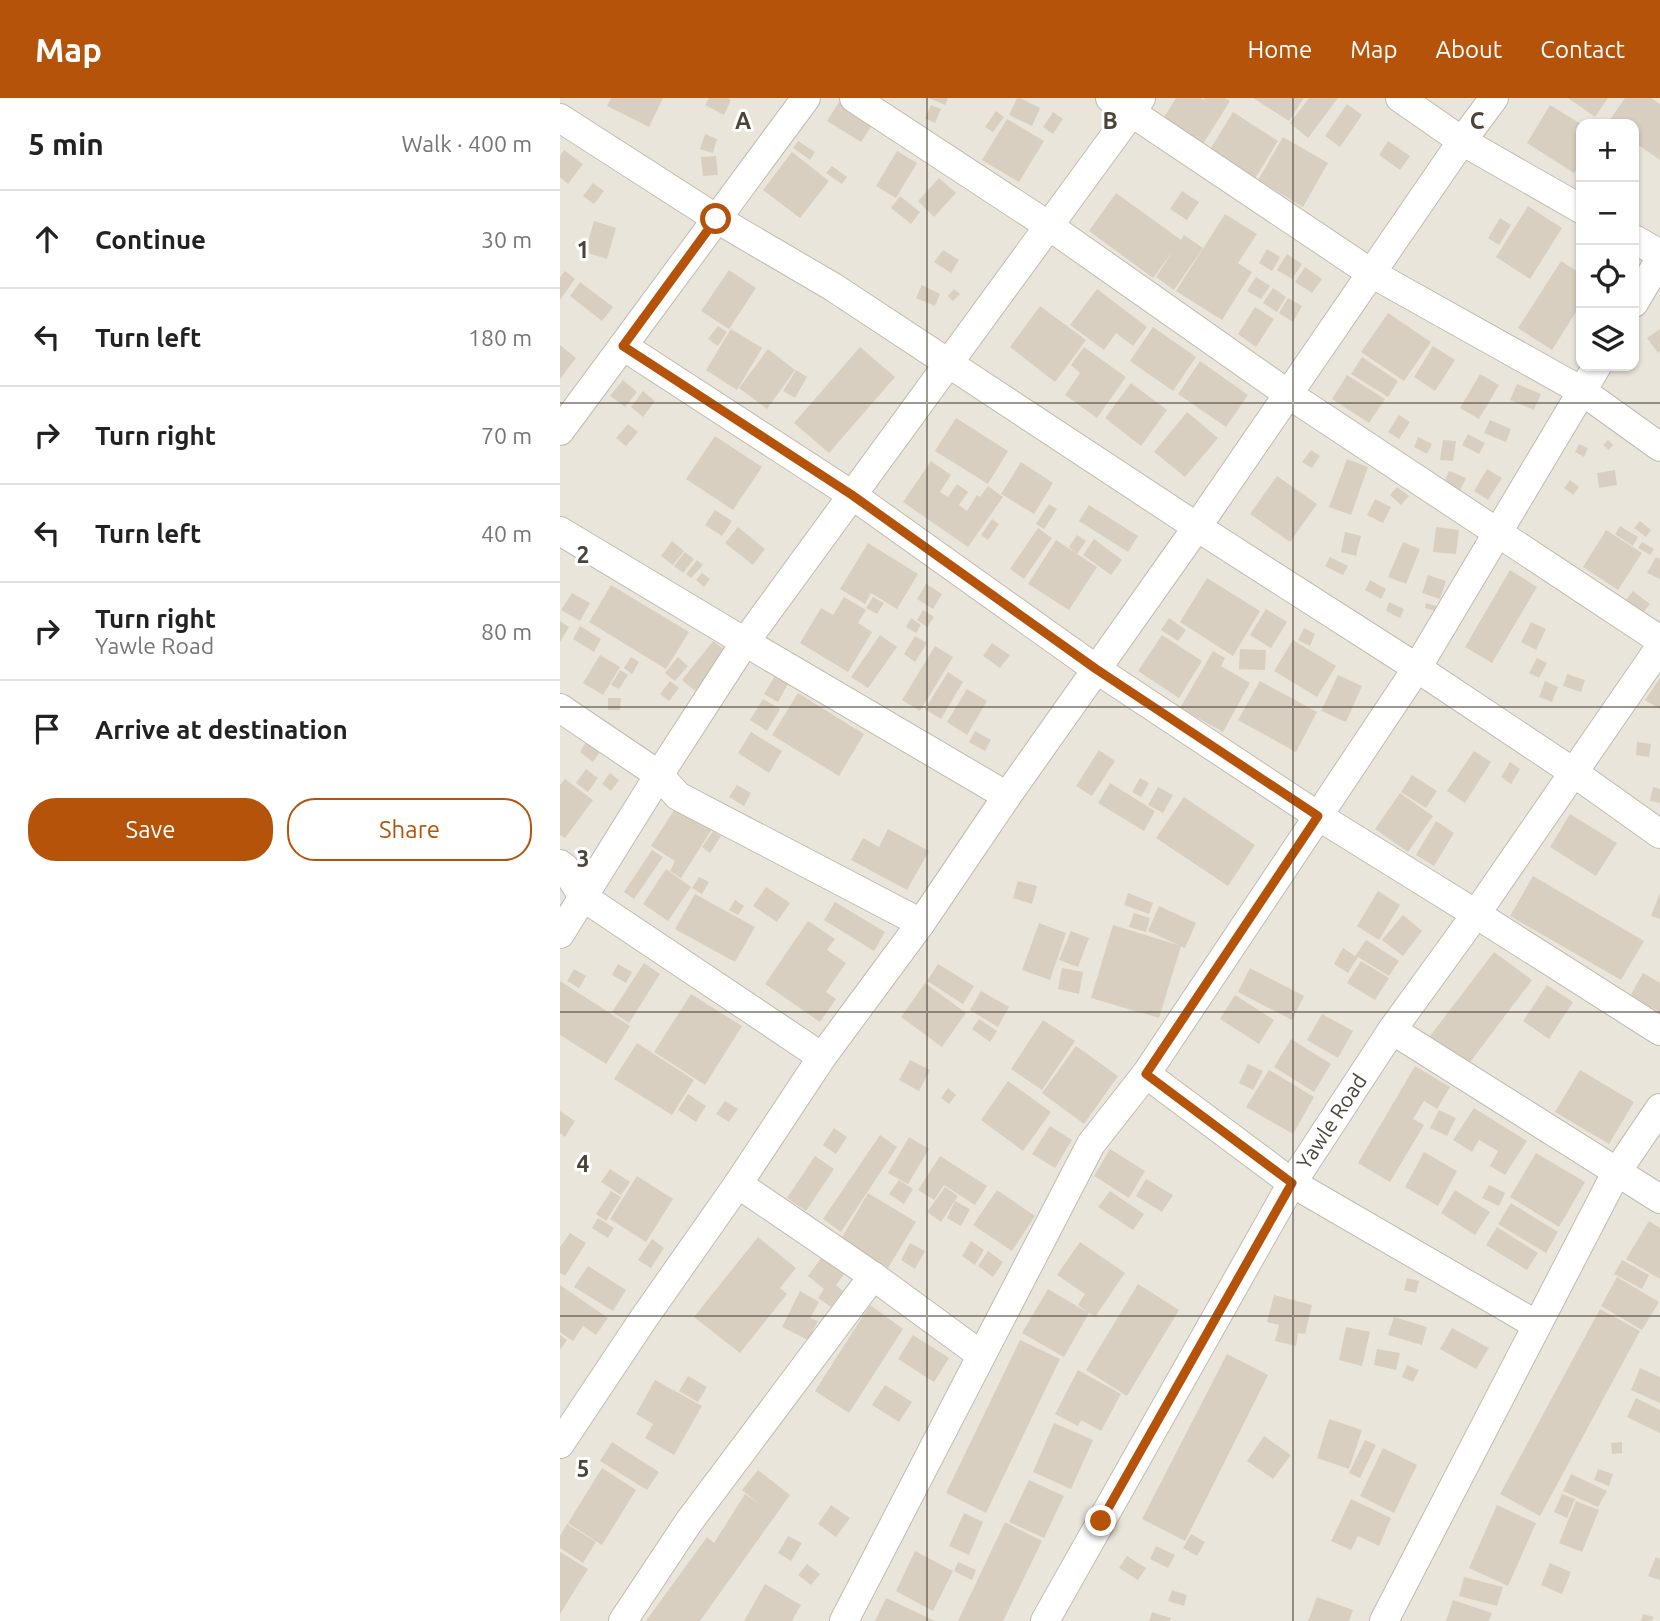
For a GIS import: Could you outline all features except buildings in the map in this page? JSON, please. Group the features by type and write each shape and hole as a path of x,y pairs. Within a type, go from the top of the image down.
{"street":[{"path":"560,431 806,98"},
{"path":"854,98 1049,226 1288,394 1660,640"},
{"path":"1400,98 1462,141 1576,206"},
{"path":"560,1444 822,1057 921,923 1494,98"},
{"path":"560,934 745,642 1049,226 1128,103 1371,273 1582,391 1660,447"},
{"path":"560,118 716,219 833,287 1197,527 1417,668 1573,772 1660,834"},
{"path":"1639,242 1660,256 1639,294"},
{"path":"623,346 852,495 1096,669 1318,816 1660,1031"},
{"path":"844,1621 1091,1144 1146,1074 1417,668 1594,371"},
{"path":"560,531 1007,796"},
{"name":"Yawle Road","path":"1045,1621 1292,1183 1392,1030 1476,914 1660,647"},
{"path":"560,708 659,775 678,796 921,923"},
{"path":"560,864 583,897 822,1057"},
{"path":"1392,1030 1660,1199"},
{"path":"1146,1074 1292,1183 1537,1325"},
{"path":"1384,1621 1616,1173 1660,1108"},
{"path":"737,1184 873,1276 981,1355"},
{"path":"624,1621 688,1523 873,1276"}],"shaded area":[{"path":"560,98 1660,98 1660,1621 560,1621"}],"route":[{"path":"716,219 623,346 852,495 1096,669 1318,816 1146,1074 1292,1183 1101,1521"}]}
